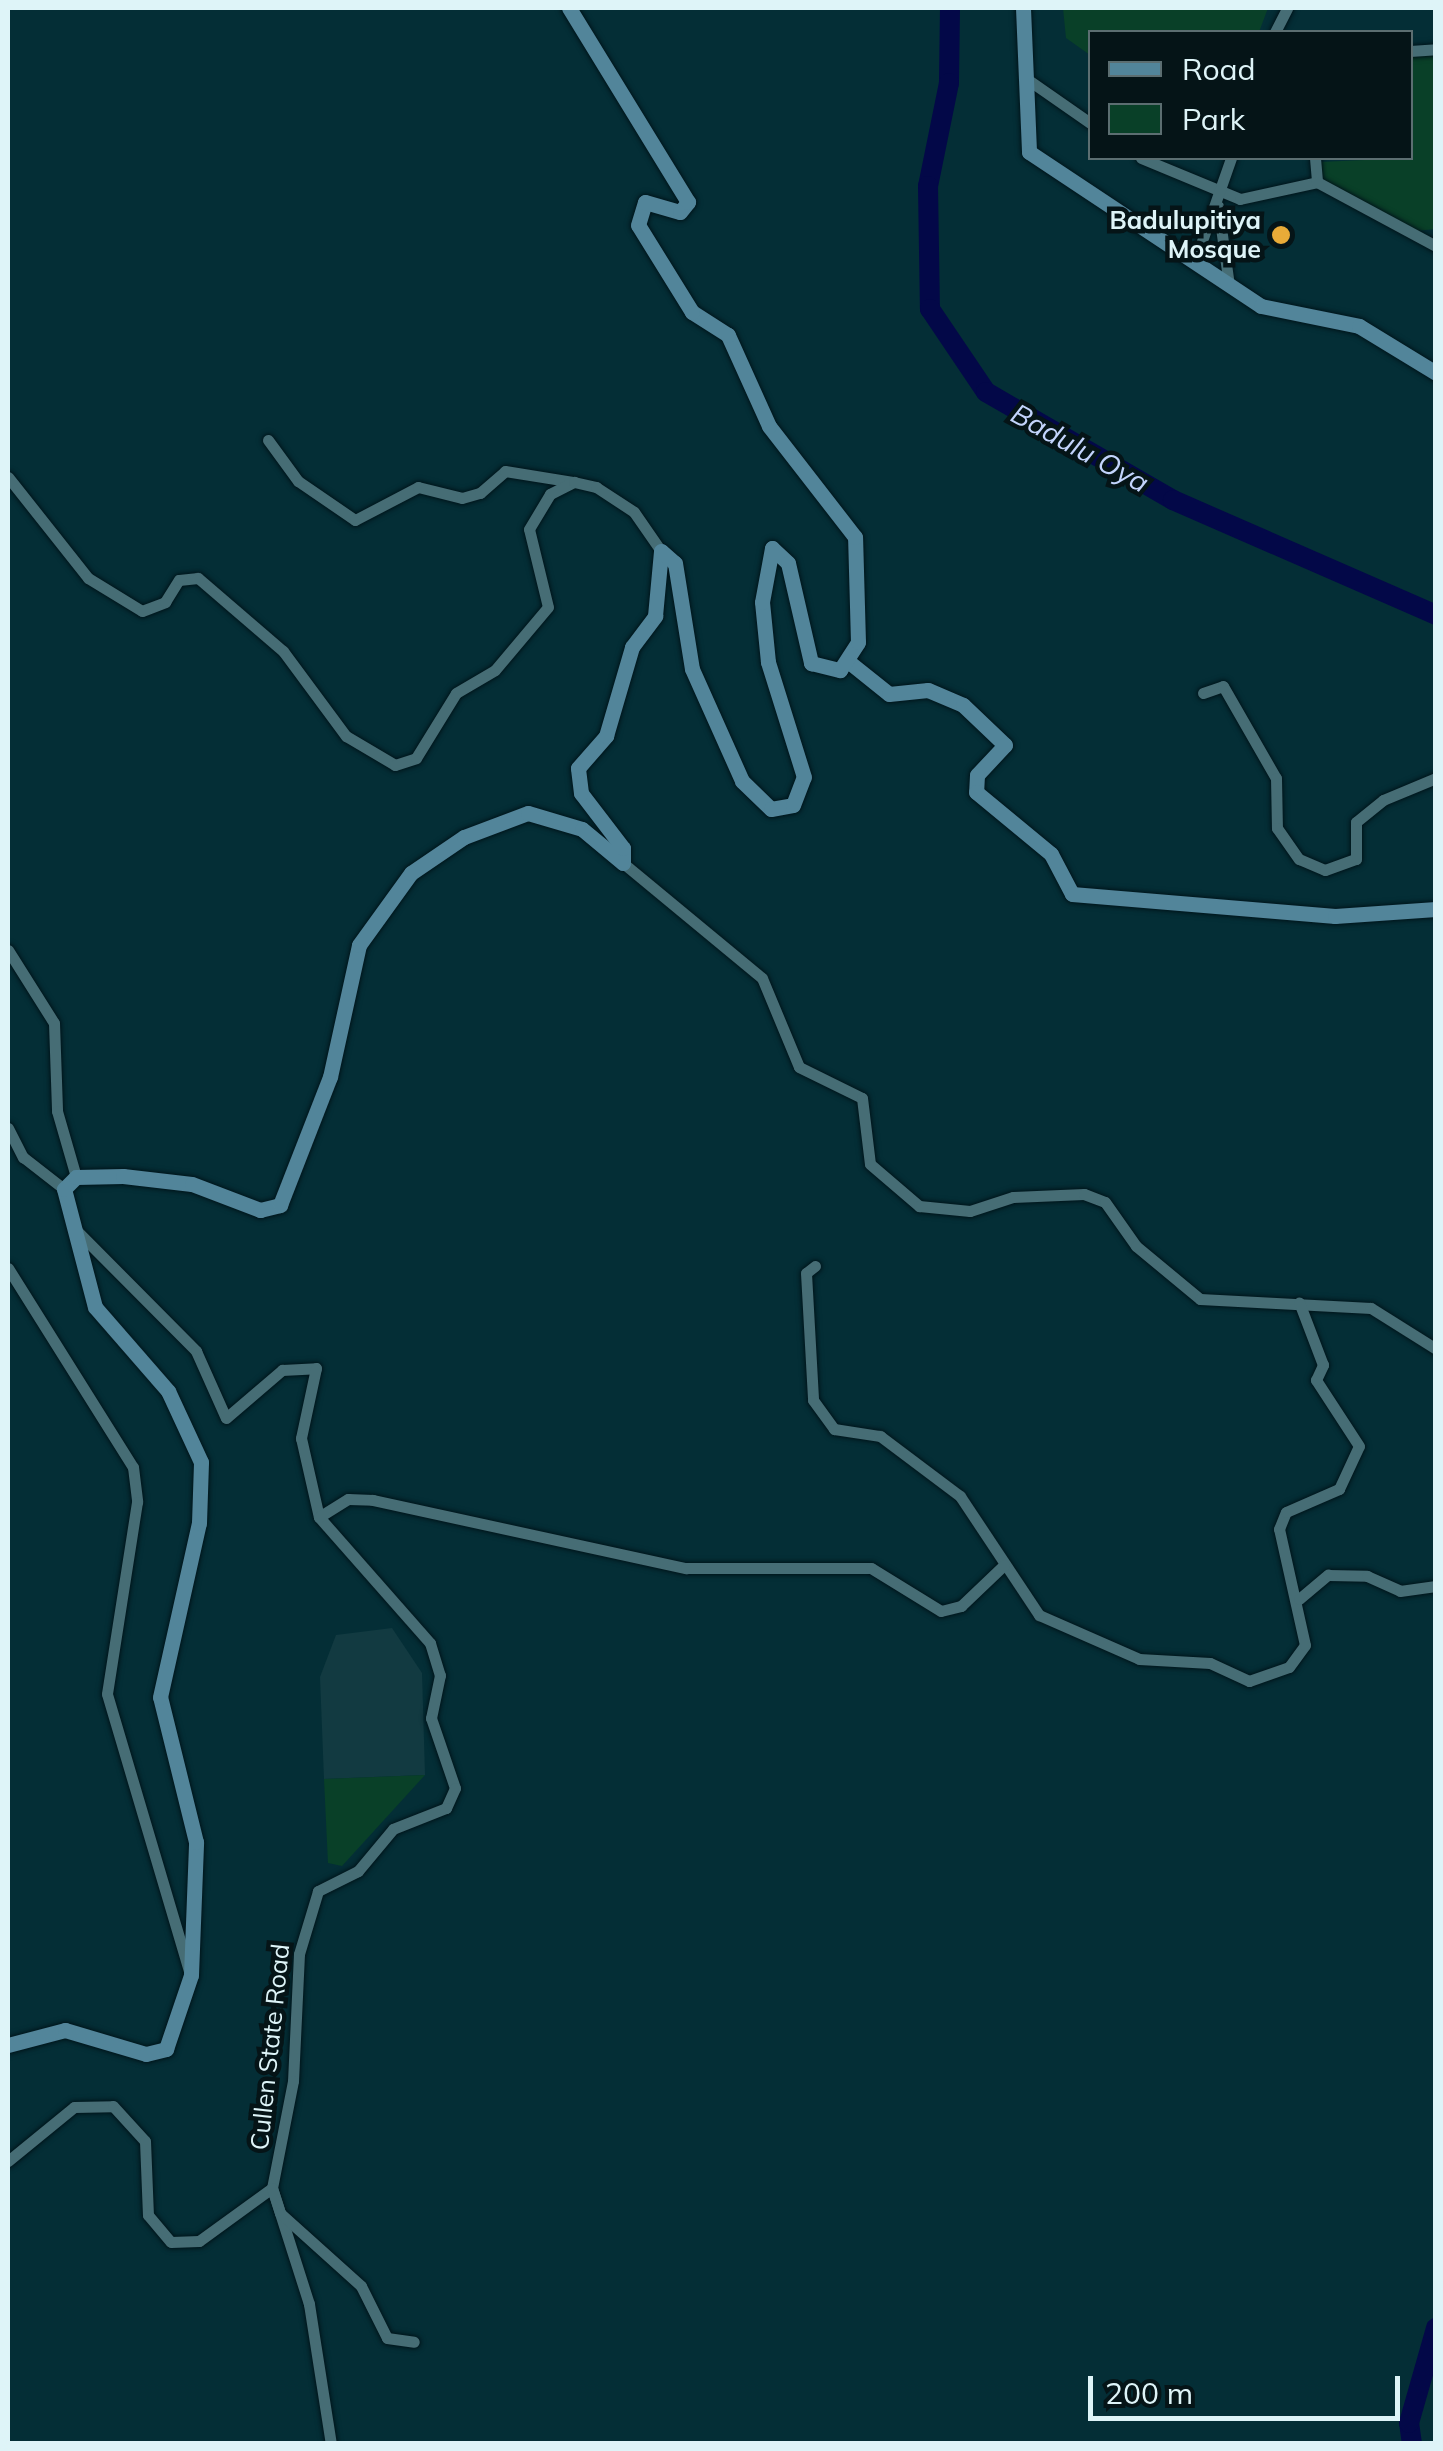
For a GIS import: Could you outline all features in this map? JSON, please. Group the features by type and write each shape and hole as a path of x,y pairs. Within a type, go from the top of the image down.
{"street":[{"path":"569,8 688,202 680,212 645,202 638,226 692,312 728,336 769,426 855,538 861,585 849,662"},
{"path":"1023,8 1029,152 1196,258 1261,306 1359,326 1436,373"},
{"path":"1027,79 1088,122"},
{"path":"1146,160 1240,199 1317,182 1436,246"},
{"path":"1196,258 1225,190 1232,160"},
{"path":"1315,160 1317,182"},
{"path":"1218,206 1229,285"},
{"path":"268,440 298,482 355,520 418,487 462,498 480,493 505,471 574,482 634,512 661,551 676,563 692,669 742,780 771,808 793,805 804,777 768,662 762,602 772,548 788,562 811,663 826,672 849,662"},
{"path":"8,477 88,578 120,601 156,610 179,580 198,578 283,651 346,736 395,765 430,741 456,693 495,670 548,607 530,517 574,482"},
{"path":"623,863 623,848 581,793 578,768 606,736 632,647 655,616 661,551"},
{"path":"849,662 888,694 928,690 962,705 1004,745 977,775 976,792 1051,854 1072,894 1336,916 1436,909"},
{"path":"1203,693 1223,686 1276,778 1277,828 1300,859 1325,870 1356,858 1356,822 1383,800 1436,778"},
{"path":"8,1128 23,1157 70,1183 192,1184 260,1210 280,1205 330,1076 359,945 411,873 464,837 528,813 582,829 762,978 799,1067 862,1098 870,1164 904,1196 970,1211 1012,1196 1084,1194 1105,1202 1136,1246 1200,1299 1371,1308 1436,1349"},
{"path":"8,950 54,1023 57,1111 70,1183 68,1224 96,1307 168,1391 202,1462 199,1522 160,1697 196,1842 191,1975 166,2048 146,2054 65,2030 8,2045"},
{"name":"Cullen State Road","path":"68,1224 196,1350 226,1418 282,1370 316,1368 301,1438 319,1517 430,1643 440,1675 434,1738 456,1788 446,1808 393,1829 358,1870 318,1891 298,1954 297,2048 272,2188 309,2304 331,2444"},
{"path":"815,1266 806,1273 812,1400 834,1429 880,1436 960,1496 1039,1615 1140,1659 1210,1663 1230,1679 1289,1667 1305,1645 1298,1599 1279,1529 1286,1512 1338,1489 1359,1446 1316,1380 1323,1366 1299,1302"},
{"path":"8,1268 133,1467 137,1502 107,1694 191,1975"},
{"path":"319,1517 348,1499 372,1500 686,1568 872,1568 942,1611 961,1606 1004,1565"},
{"path":"1298,1599 1328,1575 1367,1576 1400,1592 1436,1586"},
{"path":"8,2161 74,2107 113,2106 145,2141 148,2214 171,2242 199,2241 272,2188 280,2213 361,2286 387,2338 414,2342"}],"shaded area":[{"path":"392,1628 422,1673 425,1775 324,1779 320,1677 336,1635"}],"green space":[{"path":"1063,8 1268,8 1260,30 1088,30 1088,54 1066,38"},
{"path":"1435,53 1435,229 1417,231 1320,178 1319,162 1413,160 1413,57"},
{"path":"425,1775 342,1866 328,1863 324,1779"}],"waterway":[{"name":"Badulu Oya","path":"950,8 949,83 928,186 930,309 986,392 1173,500 1436,615"},
{"name":"Badulu Oya","path":"1412,2444 1409,2423 1436,2328"}],"place":[{"name":"Badulupitiya Mosque","path":"1281,235"}]}
